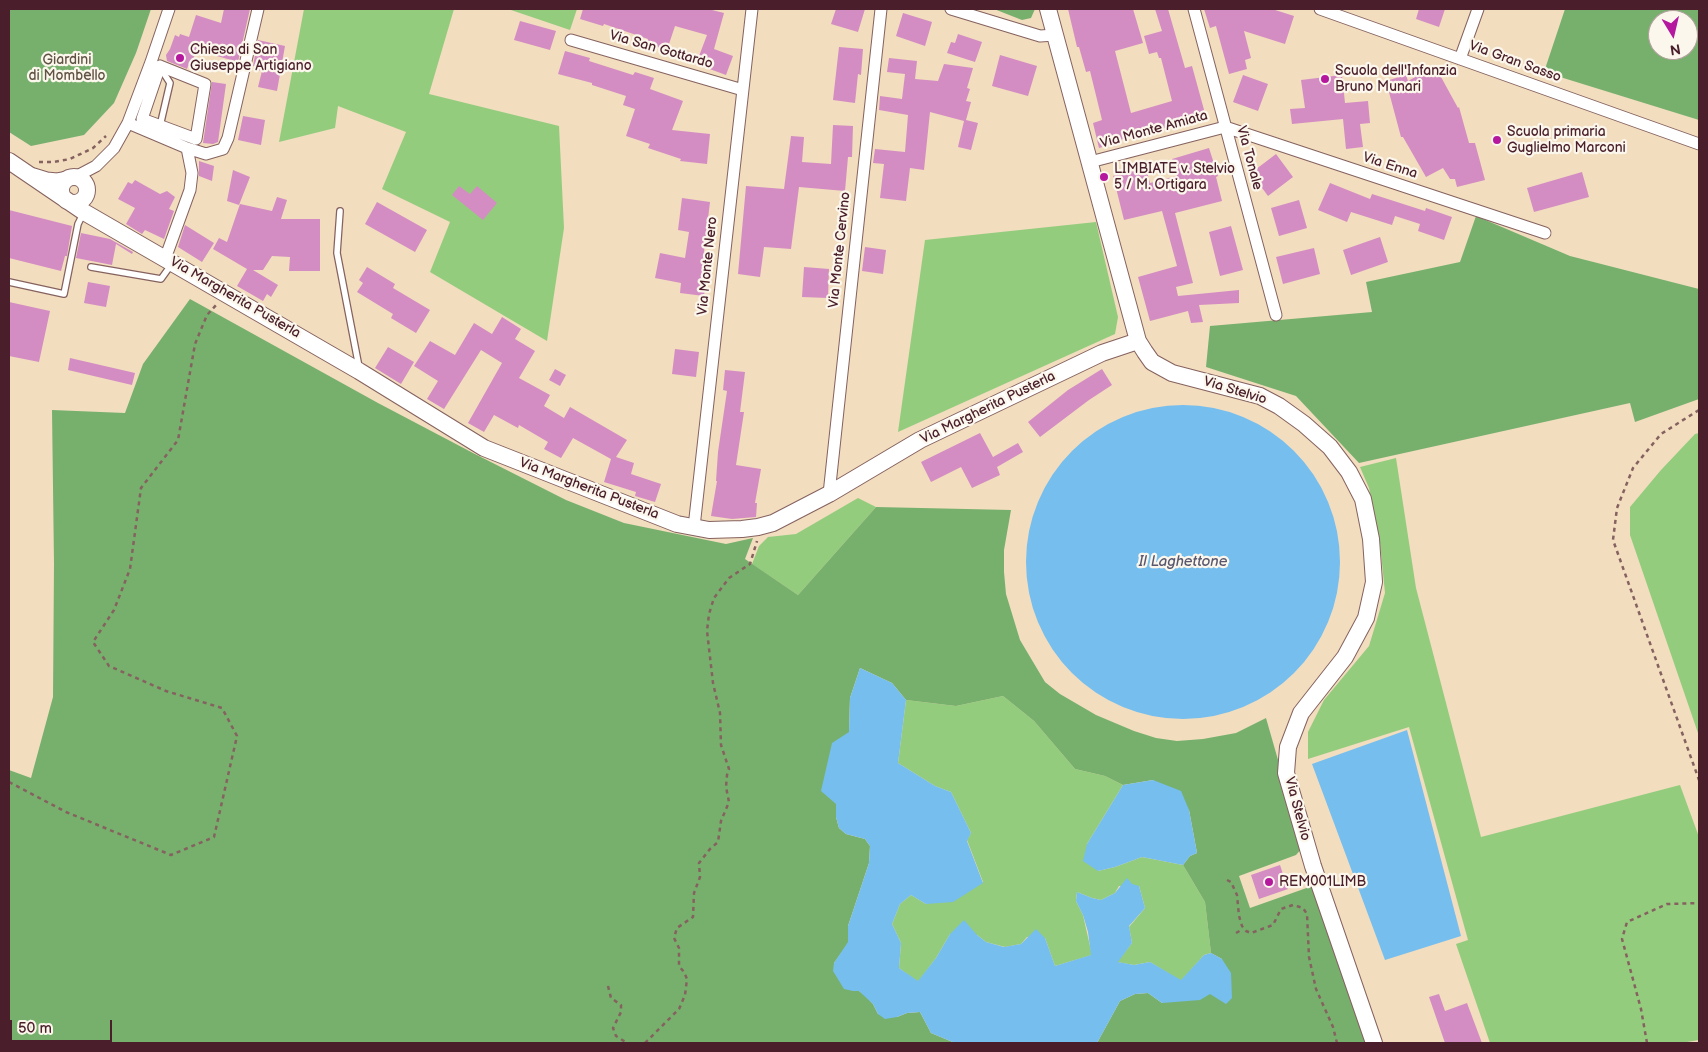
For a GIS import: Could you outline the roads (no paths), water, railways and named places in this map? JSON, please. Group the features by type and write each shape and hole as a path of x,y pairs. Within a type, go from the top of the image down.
{"street":[{"path":"169,9 142,119 187,148 206,154 223,149 228,138 258,9"},
{"name":"Via Monte Nero","path":"694,527 752,9"},
{"name":"Via Monte Cervino","path":"829,494 881,9"},
{"path":"951,9 1040,36 1055,35"},
{"name":"Via Stelvio","path":"1048,9 1138,341 1152,362 1172,373 1260,396 1292,415 1330,447 1349,472 1362,499 1371,538 1374,582 1366,618 1345,657 1301,714 1288,747 1286,773 1313,866 1374,1043"},
{"name":"Via Tonale","path":"1194,9 1276,315"},
{"name":"Via Gran Sasso","path":"1320,9 1699,144"},
{"path":"1460,59 1478,9"},
{"name":"Via San Gottardo","path":"571,40 743,90"},
{"path":"67,200 62,196 61,187 65,180 86,172 102,161 114,148 156,64"},
{"path":"128,123 196,139 205,84 156,64"},
{"name":"Via Monte Amiata","path":"1090,162 1226,127"},
{"name":"Via Enna","path":"1226,127 1544,233"},
{"name":"Via Margherita Pusterla","path":"187,148 192,173 190,190 169,261 359,371 484,448 677,524 708,530 742,529 773,523 829,494 920,440 1102,353 1138,341"},
{"path":"14,164 47,178 70,177"},
{"path":"14,164 84,212 169,261"}],"lane":[{"path":"156,64 170,83 158,129"},
{"path":"340,210 338,253 359,371"},
{"path":"9,282 64,294 78,224 84,212"},
{"path":"92,267 161,280 169,261"}],"water":[{"name":"Il Laghettone","path":"1183,405 1214,408 1243,417 1270,431 1294,451 1314,475 1328,502 1337,531 1340,562 1337,593 1328,622 1314,649 1294,673 1270,693 1243,707 1214,716 1183,719 1152,716 1123,707 1096,693 1072,673 1052,649 1038,622 1029,593 1026,562 1029,531 1038,502 1052,475 1072,451 1096,431 1123,417 1152,408"},
{"path":"860,668 892,683 906,700 898,763 935,786 951,792 971,833 967,841 983,883 953,902 926,904 911,895 900,904 892,924 901,943 899,968 918,981 936,958 950,934 964,920 986,942 1004,947 1021,944 1036,929 1045,938 1055,966 1091,955 1088,932 1076,901 1077,892 1101,900 1115,893 1127,878 1132,884 1139,886 1145,908 1129,926 1132,943 1118,962 1134,965 1150,962 1181,980 1204,955 1211,953 1222,959 1231,973 1232,998 1226,1004 1210,994 1200,1000 1162,1003 1148,993 1135,994 1120,1001 1097,1043 955,1043 931,1033 920,1012 907,1013 885,1019 878,1014 873,1004 859,991 844,989 833,971 834,963 848,942 848,926 869,863 870,846 865,839 846,834 839,828 836,817 836,804 821,791 832,743 849,732 850,698"},
{"path":"1407,730 1461,936 1385,960 1312,764"},
{"path":"1153,780 1181,791 1189,810 1197,853 1190,856 1183,865 1142,857 1098,871 1083,861 1087,844 1123,785"}],"place":[{"name":"Chiesa di San Giuseppe Artigiano","path":"180,58"},
{"name":"Scuola dell'Infanzia Bruno Munari","path":"1325,79"},
{"name":"Scuola primaria Guglielmo Marconi","path":"1497,140"},
{"name":"LIMBIATE v. Stelvio 5 / M. Ortigara","path":"1104,177"},
{"name":"REM001LIMB","path":"1269,882"}],"park label":[{"name":"Giardini di Mombello","path":"67,68"}]}
